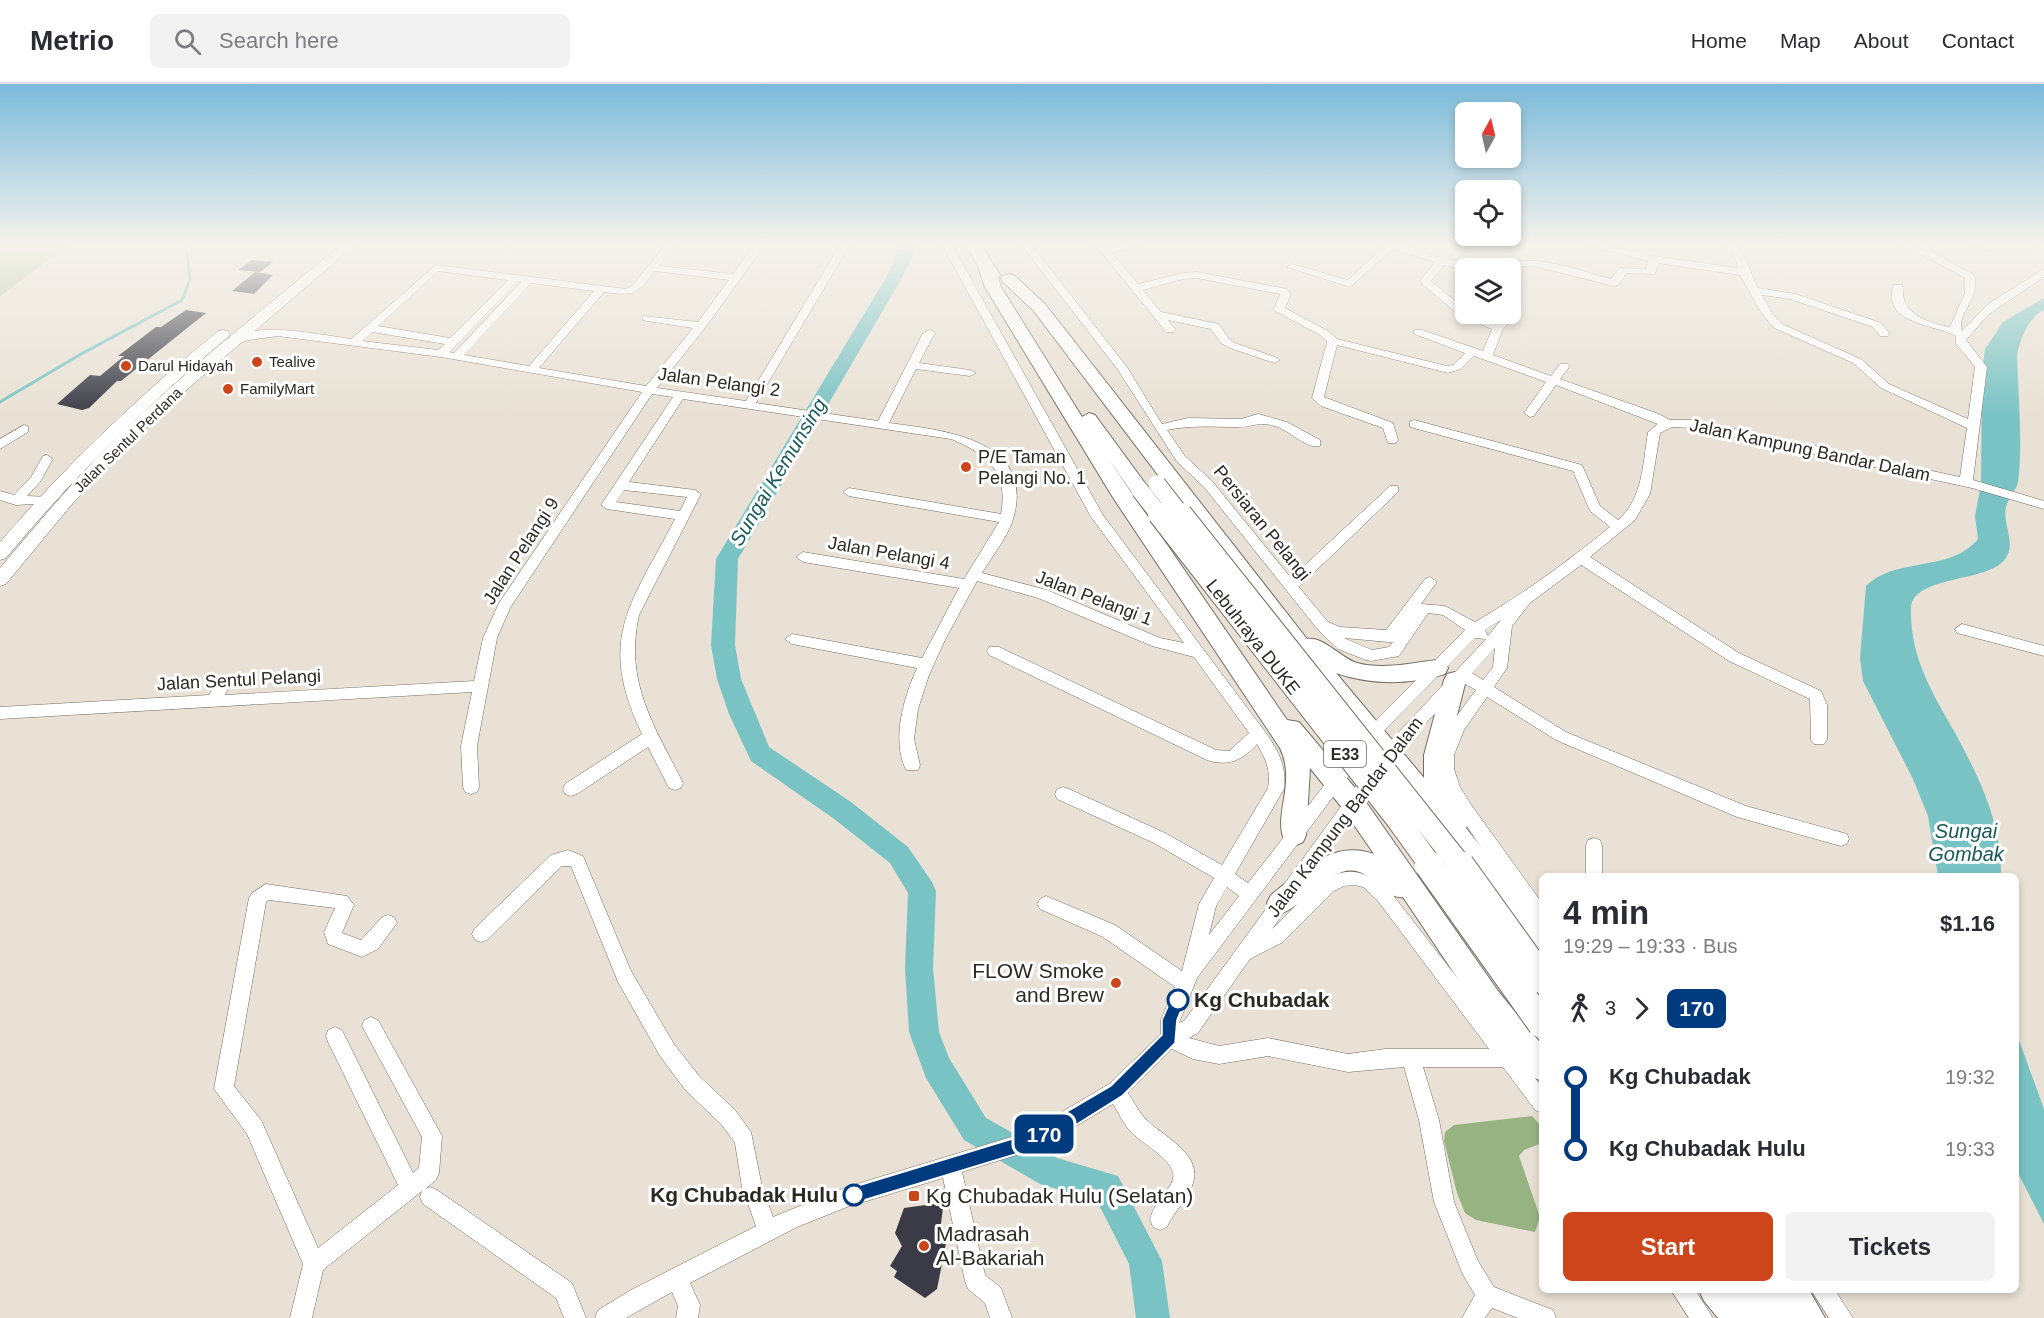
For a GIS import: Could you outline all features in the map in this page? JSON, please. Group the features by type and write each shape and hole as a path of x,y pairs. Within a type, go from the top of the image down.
{"highway":[{"path":"1001,301 1073,421 1203,613 1293,753 1300,780 1292,819 1294,835"},
{"name":"Lebuhraya DUKE","path":"1012,301 1397,819 1539,1020"},
{"name":"Lebuhraya DUKE","path":"1024,301 1149,487 1472,880 1539,975"},
{"path":"1032,301 1282,622 1481,864 1539,940"},
{"path":"1203,613 1352,802 1488,1000 1539,1063"},
{"path":"1282,622 1322,655 1355,673 1380,676 1451,674 1435,755 1435,770 1445,798 1481,864"},
{"path":"1280,903 1338,860 1372,864 1386,872 1427,912"},
{"path":"1718,1293 1739,1318"},
{"path":"1743,1293 1762,1318"},
{"path":"1771,1293 1791,1318"},
{"path":"1792,1293 1809,1318"}],"main road":[{"name":"Jalan Sentul Perdana","path":"0,554 44,500 129,413 265,301"},
{"name":"Jalan Sentul Perdana","path":"0,580 70,493 133,432 283,301"},
{"path":"70,472 63,486 70,493"},
{"path":"30,517 53,496 70,493"}],"street":[{"path":"353,344 400,301"},
{"path":"441,354 494,301"},
{"path":"456,357 508,301"},
{"path":"532,369 591,301"},
{"name":"Jalan Pelangi 9","path":"471,787 469,746 490,638 504,607 649,390 720,301"},
{"path":"749,405 810,301"},
{"path":"978,301 1098,517 1258,733 1276,763 1279,777 1276,789 1208,904 1188,978 1109,931 1046,904"},
{"name":"Persiaran Pelangi","path":"1070,301 1123,369 1181,459 1208,484 1290,587 1323,626 1343,645 1371,656 1394,652 1396,637 1424,608 1437,607 1453,614 1492,642"},
{"path":"1147,301 1170,330"},
{"path":"1282,301 1278,309 1324,333 1333,341 1448,370 1457,367 1472,352"},
{"path":"1449,301 1463,312 1498,328"},
{"path":"1760,301 1767,314 1778,326 1857,361 1885,386 1975,427"},
{"path":"1805,301 1876,325 1884,334"},
{"path":"1899,301 1900,307 1906,314 1938,329 1958,333 1971,331 1989,310 2004,301"},
{"path":"1966,301 1957,313 1961,346 1979,359 1981,367 1970,483"},
{"path":"1967,301 1989,310"},
{"path":"273,309 268,321 269,326 278,333"},
{"path":"1158,315 1215,326 1224,341 1240,350 1274,360"},
{"path":"646,318 701,326"},
{"path":"1486,357 1498,328 1502,324"},
{"path":"370,328 453,342"},
{"path":"1418,332 1655,417 1667,424"},
{"name":"Jalan Pelangi 2","path":"233,342 247,337 278,333 441,354 649,390 953,436 988,452 1010,482 1013,499 1007,519 925,664 908,714 906,753 912,765"},
{"path":"882,425 929,333"},
{"path":"1333,341 1318,398 1325,403 1389,426 1392,440"},
{"path":"911,365 970,373"},
{"path":"1530,413 1564,366"},
{"path":"680,394 607,505 683,516"},
{"path":"1159,428 1188,422 1241,423 1258,418 1283,425 1316,443"},
{"path":"1414,424 1578,468 1595,508 1619,527"},
{"name":"Jalan Kampung Bandar Dalam","path":"606,1318 768,1230 847,1197 1032,1141 1116,1091 1170,1038 1191,1027 1352,802 1451,674 1475,629 1525,599 1581,558 1619,527 1640,503 1654,432 1667,424 1693,424 1970,483 2042,504"},
{"path":"0,445 24,429"},
{"path":"16,501 36,479 48,459"},
{"path":"620,485 695,494 632,615 625,636 628,676 650,737 675,783"},
{"path":"1290,587 1394,489"},
{"path":"849,492 1007,519"},
{"path":"0,495 16,501 44,500"},
{"name":"Jalan Pelangi 4","path":"803,557 972,581"},
{"path":"1581,558 1734,657 1761,672 1816,695 1819,705 1819,740"},
{"name":"Jalan Pelangi 1","path":"972,581 1042,594 1157,642 1200,653"},
{"path":"1396,637 1430,582"},
{"name":"Jalan Kampung Bandar Dalam","path":"1170,1038 1170,1020 1188,978 1372,733 1492,642 1525,599"},
{"path":"1505,625 1500,668 1465,714 1450,742 1446,769 1453,789 1466,811 1539,913"},
{"path":"1962,629 2044,651"},
{"path":"792,639 925,664"},
{"path":"994,651 1213,756 1225,759 1236,757 1258,733"},
{"path":"1451,674 1484,689 1561,736 1743,812 1841,839"},
{"path":"214,701 224,681"},
{"name":"Jalan Sentul Pelangi","path":"0,713 481,686"},
{"path":"571,789 650,737"},
{"path":"1063,794 1128,822 1224,874 1250,894"},
{"path":"1594,845 1594,873"},
{"path":"481,934 557,860 568,857 577,861 624,976 668,1050 693,1084 728,1117 744,1139 752,1186 768,1230"},
{"path":"1242,955 1278,936 1338,879 1354,875 1363,877 1383,895 1539,1099"},
{"path":"301,1318 314,1264 254,1127 224,1089 258,898 266,892 341,901 345,904 345,909 333,932 334,938 362,949 372,943 388,923"},
{"path":"314,1264 429,1173 432,1136 371,1026"},
{"path":"335,1036 410,1188"},
{"path":"1170,1038 1193,1050 1219,1055 1268,1047 1348,1063 1385,1058 1507,1058"},
{"path":"1412,1059 1429,1120 1444,1202 1470,1268 1487,1295 1545,1318"},
{"path":"1116,1091 1136,1123 1174,1155 1183,1171 1180,1188 1161,1209 1160,1220"},
{"path":"951,1167 976,1281 993,1296 1001,1318"},
{"path":"430,1197 564,1291 575,1318"},
{"path":"676,1278 689,1305 687,1318"},
{"path":"1684,1293 1702,1318"},
{"path":"1824,1293 1842,1318"},
{"path":"1473,1318 1487,1295"}],"green space":[{"path":"1532,1116 1539,1124 1539,1144 1524,1150 1519,1156 1539,1214 1535,1232 1476,1220 1465,1213 1457,1193 1444,1141 1445,1132 1454,1125"}],"water":[{"name":"Sungai Gombak","path":"2040,301 2044,301 2044,310 2026,329 2017,355 2020,436 2018,482 2008,501 2005,514 2010,547 2005,559 1996,567 1923,590 1914,598 1911,609 1914,643 1918,658 1930,688 1963,748 1987,801 1998,837 2001,873 1938,873 1928,816 1913,779 1863,681 1860,658 1866,586 1893,571 1953,556 1966,550 1978,539 1975,516 1981,484 1982,372 1985,349 2003,322"},
{"path":"2019,1040 2044,1109 2044,1224 2019,1175"}],"building":[{"name":"Darul Hidayah","path":"186,310 206,313 121,381 117,381 89,408 82,410 57,404 90,375 100,376 124,356 118,356 156,327 161,327"},
{"name":"Madrasah Al-Bakariah","path":"933,1204 943,1208 940,1231 948,1233 937,1289 925,1298 894,1277 897,1271 890,1266 902,1246 895,1233 904,1208"}],"waterway":[{"path":"0,402 81,354 181,301"},
{"name":"Sungai Kemunsing","path":"880,301 727,559 723,645 729,679 741,714 760,754 842,810 899,855 922,891 919,968 924,1032 937,1067 975,1129 1051,1173 1107,1187 1145,1261 1153,1318"}],"bus line":[{"name":"170","path":"854,1195 1032,1141 1074,1118 1116,1091 1170,1038 1170,1020 1178,1000"}],"place":[{"name":"Tealive","path":"257,362"},
{"name":"Darul Hidayah","path":"126,366"},
{"name":"FamilyMart","path":"228,389"},
{"name":"P/E Taman Pelangi No. 1","path":"966,467"},
{"name":"FLOW Smoke and Brew","path":"1116,983"},
{"name":"Kg Chubadak","path":"1178,1000"},
{"name":"Kg Chubadak Hulu","path":"854,1195"},
{"name":"Kg Chubadak Hulu (Selatan)","path":"914,1196"},
{"name":"Madrasah Al-Bakariah","path":"924,1246"}]}
